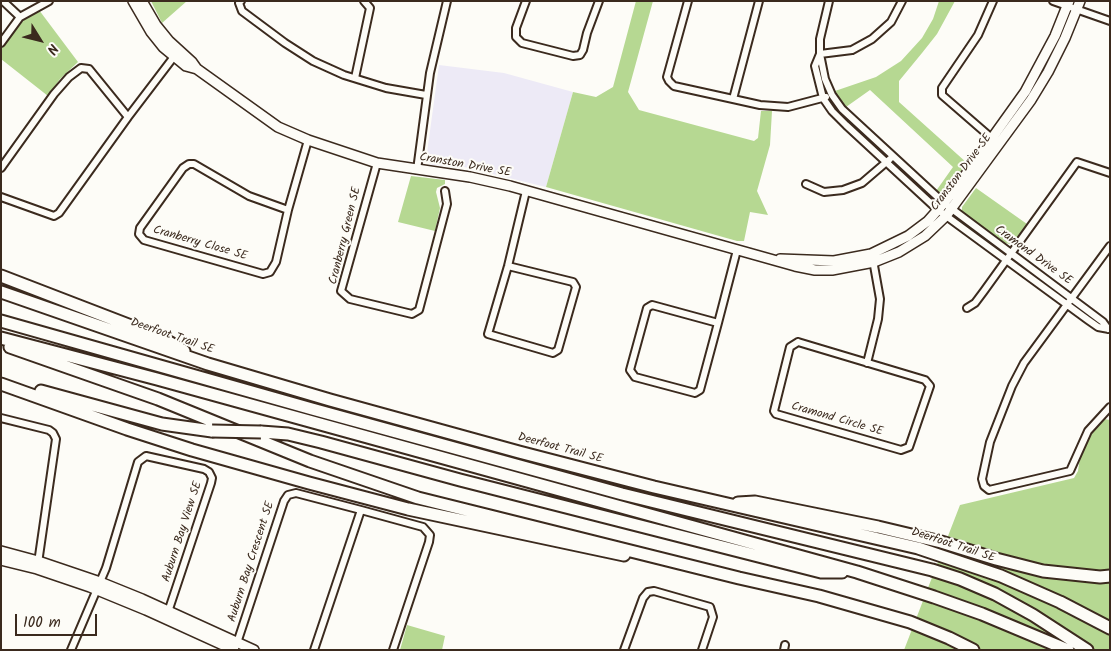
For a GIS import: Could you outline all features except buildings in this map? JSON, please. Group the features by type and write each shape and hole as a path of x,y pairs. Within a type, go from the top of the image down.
{"highway":[{"path":"1,276 162,338 208,364"},
{"name":"Deerfoot Trail SE","path":"1,292 208,364 302,392 500,447 719,503 863,534 918,548 1001,576 1060,602 1110,628"},
{"path":"1,321 312,410 622,494 932,570 995,594 1060,631 1087,650"},
{"path":"1,338 157,379 857,572 974,611 1068,650"},
{"path":"1,344 158,399 310,461 418,498 819,596 880,613 941,634 973,650"},
{"path":"1,380 147,421 184,428 288,434 470,483 821,572 857,572"},
{"path":"1,384 126,429 192,450 408,509 688,569 706,572 716,571"},
{"path":"719,503 755,502 942,542 1043,571 1100,577 1110,576"}],"street":[{"path":"3,1 20,16"},
{"path":"1,43 20,16 49,1"},
{"name":"Cranston Drive SE","path":"132,1 150,32 163,47 192,62 197,69 278,127 308,140 377,163 470,177 815,270 832,270 899,252 925,236 949,213 1031,100 1048,72 1078,6"},
{"name":"Cranston Drive SE","path":"142,1 176,54"},
{"path":"241,1 239,2 242,11 285,43 312,60 355,78 386,88 426,95"},
{"path":"355,78 370,8 364,1"},
{"path":"417,170 426,95 447,1"},
{"path":"526,1 516,28 516,37 522,43 572,56 580,54 583,50 599,1"},
{"path":"688,1 667,77 674,86 760,105 788,107 832,96"},
{"path":"733,99 759,1"},
{"path":"829,1 820,39 820,54 825,80 832,96 842,109 941,207"},
{"path":"820,54 852,50 872,39 891,22 902,1"},
{"path":"993,1 978,35 942,88 942,95 999,145"},
{"path":"1053,1 1078,6 1110,21"},
{"name":"Cranston Drive SE","path":"872,258 908,236 941,207 1026,92 1040,68 1068,4"},
{"path":"1,197 54,216 60,213 128,117 176,54"},
{"path":"820,54 815,66 823,98 832,111 887,162 941,207"},
{"path":"1,168 54,94 69,77 81,68 89,69 128,117"},
{"name":"Cranberry Close SE","path":"288,210 249,196 194,164 189,164 183,168 140,228 139,234 144,240 263,274 270,272 274,268 308,140"},
{"path":"806,184 824,192 843,190 862,183 892,157"},
{"path":"966,308 975,303 1077,162 1110,174"},
{"name":"Cranberry Green SE","path":"377,163 342,291 350,299 412,314 419,310 447,204 444,191"},
{"path":"508,266 573,282 576,287 558,350 553,353 488,334 508,266 526,191"},
{"name":"Cramond Drive SE","path":"941,207 1006,260 1066,305 1071,298 1011,254 949,213"},
{"path":"1109,329 1103,322 1071,298 1110,246"},
{"path":"718,323 652,305 647,308 630,370 635,377 695,393 700,390 738,250"},
{"path":"867,363 878,319 880,299 872,258"},
{"path":"1108,411 1088,431 1070,471 989,490 984,486 982,479 990,442 1012,386 1024,363 1066,305 1098,327 1109,329"},
{"name":"Cramond Circle SE","path":"798,342 867,363 925,380 930,386 909,447 901,450 776,414 774,411 790,347 798,342"},
{"path":"1,418 49,430 56,439 38,565"},
{"name":"Auburn Bay View SE","path":"71,650 99,586 138,462 142,458 150,456 204,469 210,474 211,483 168,615"},
{"name":"Auburn Bay Crescent SE","path":"236,647 284,501 288,495 300,493 361,510"},
{"path":"314,650 361,510 423,527 430,535 394,650"},
{"path":"1,551 99,586 168,615 236,647 254,650"},
{"path":"1,560 38,565"},
{"path":"624,650 642,598 646,593 654,590 710,607 713,617 702,650"}],"shaded area":[{"path":"439,65 504,73 573,92 546,187 464,167 432,165 426,160"}],"green space":[{"path":"151,1 187,1 162,23"},
{"path":"636,1 653,1 628,92 639,110 754,141 758,138 761,111 772,111 770,145 757,191 768,215 750,212 744,241 737,241 546,187 573,92 596,97 613,87"},
{"path":"939,1 955,1 937,34 899,81 899,102 967,163 944,194 936,191 953,167 870,90 846,107 835,91 876,77 901,61 922,38 933,19"},
{"path":"39,10 78,62 60,79 48,96 1,59 1,49 13,33 24,20"},
{"path":"411,176 445,180 445,184 437,188 436,192 440,208 435,231 398,222"},
{"path":"976,188 1027,224 1013,243 1005,243 962,212 962,207"},
{"path":"1104,419 1110,420 1110,650 904,650 960,505 1074,478 1086,444"},
{"path":"407,625 445,636 442,650 400,650"}]}
